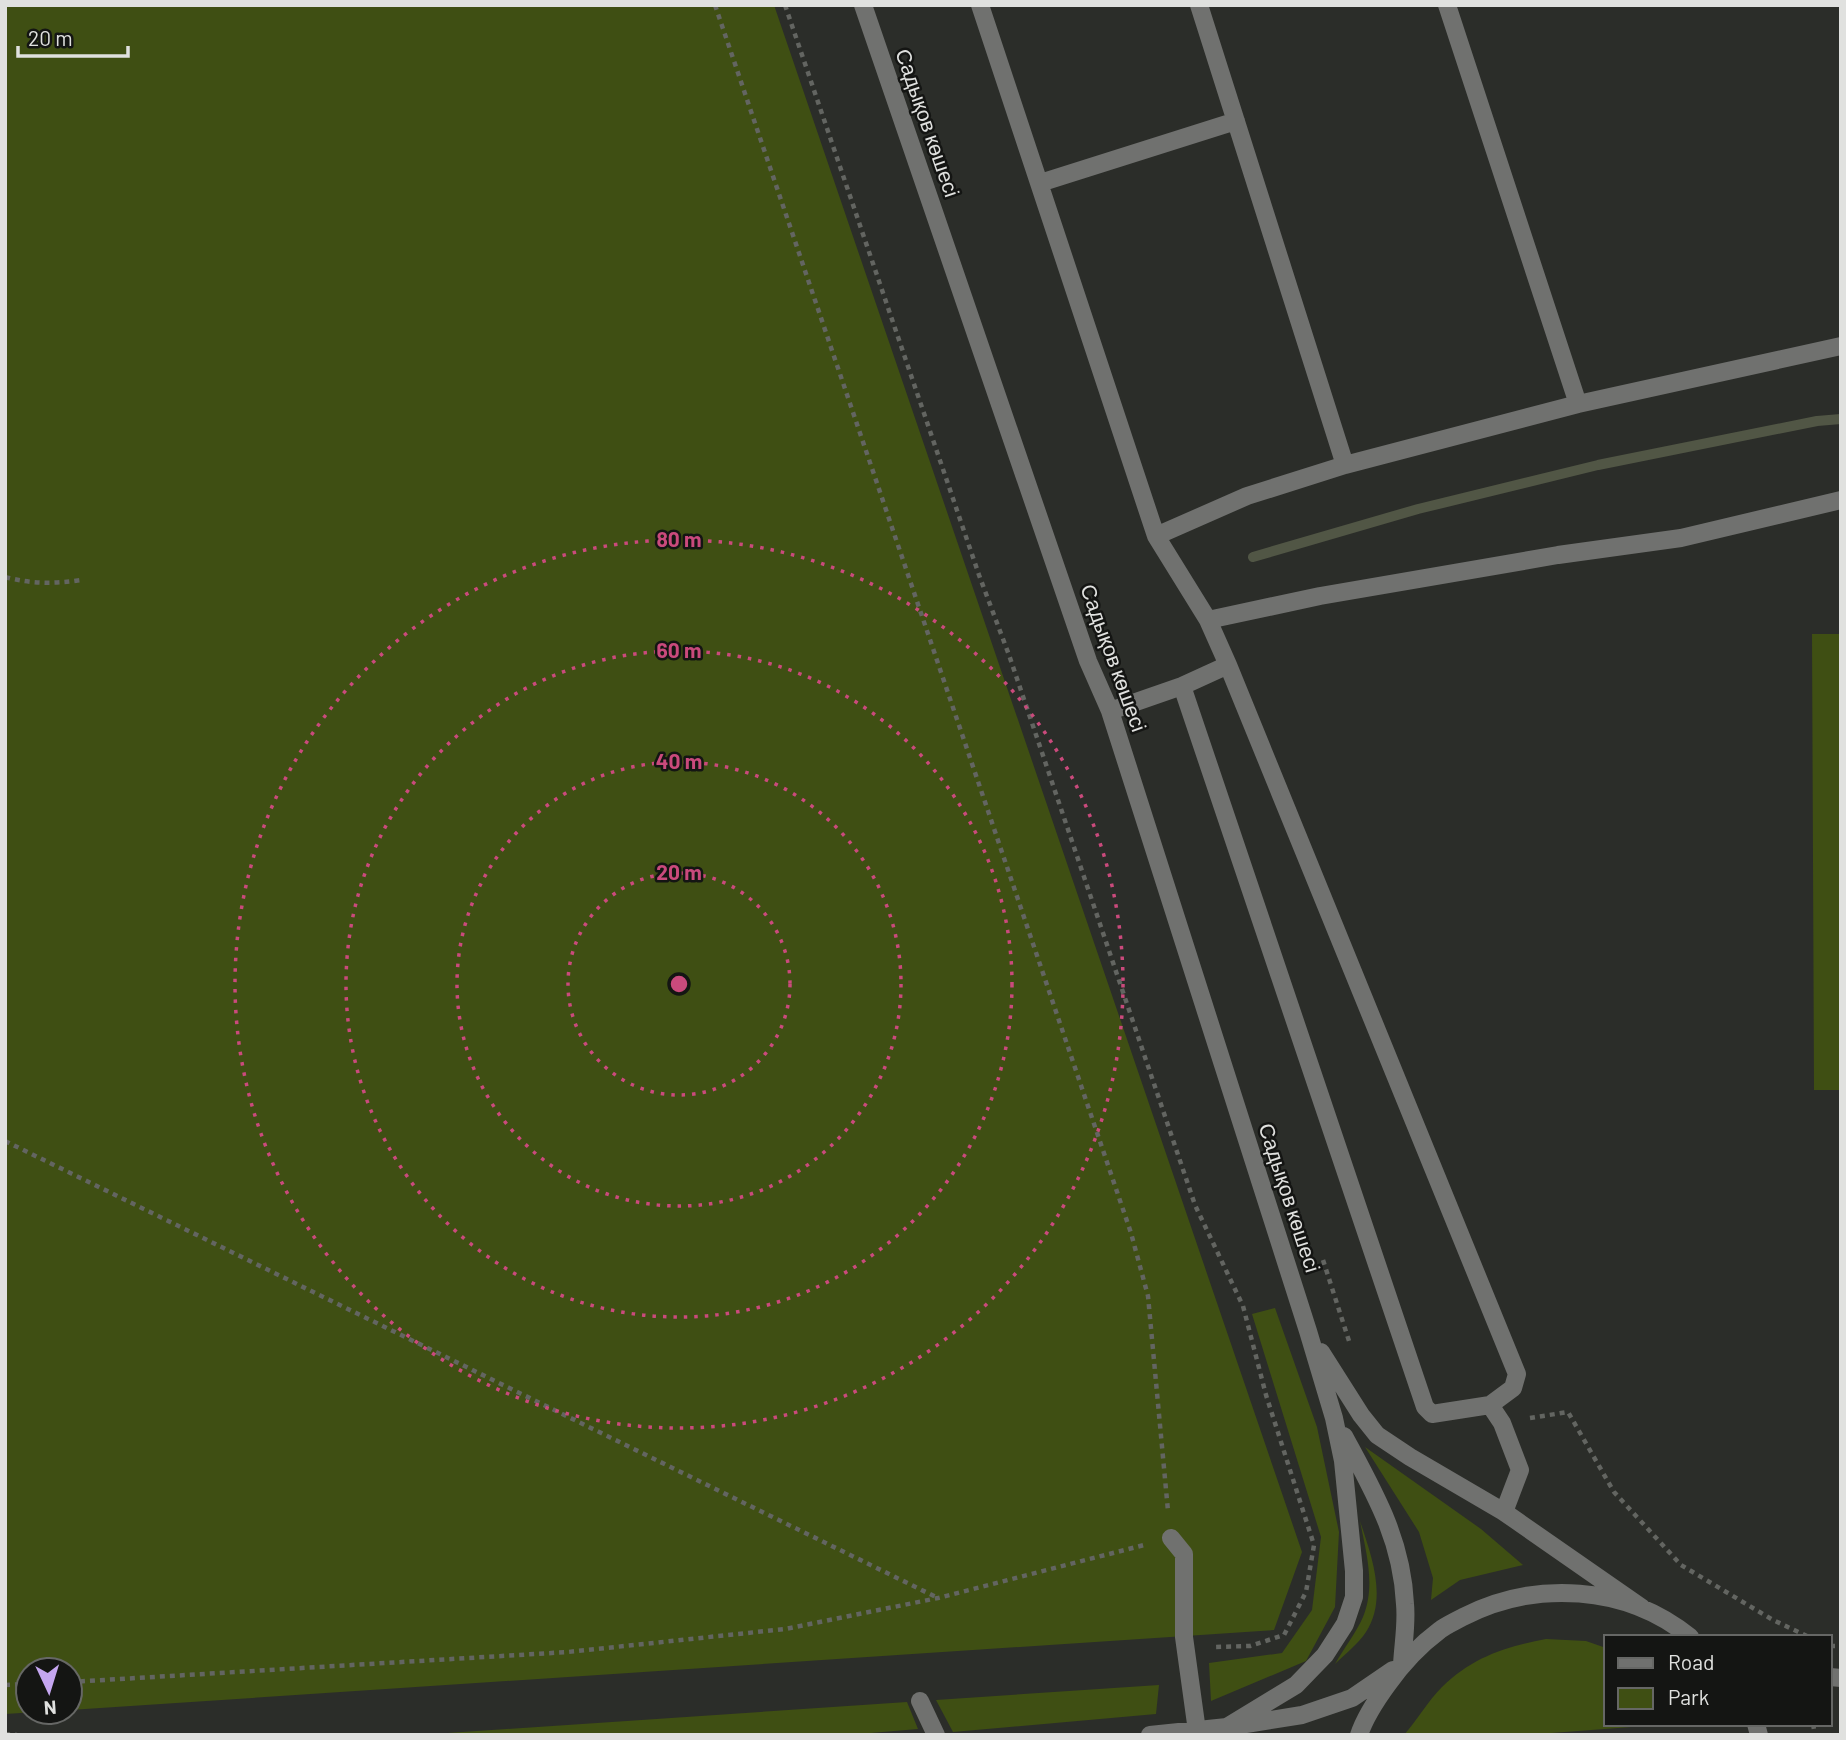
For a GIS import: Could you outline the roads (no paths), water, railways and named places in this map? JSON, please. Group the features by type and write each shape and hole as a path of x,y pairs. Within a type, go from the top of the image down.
{"street":[{"name":"Садықов көшесі","path":"863,5 1088,662 1110,711 1308,1331"},
{"path":"980,5 1156,536 1208,620 1228,665 1517,1374 1513,1388 1490,1405 1432,1414 1425,1407 1182,686"},
{"path":"1199,5 1345,465"},
{"path":"1447,5 1578,404"},
{"path":"1040,183 1236,121"},
{"path":"1156,536 1247,496 1345,465 1578,404 1841,346"},
{"path":"1208,620 1320,596 1558,555 1681,538 1841,500"},
{"path":"1110,711 1182,686 1228,665"},
{"path":"1227,1727 1296,1685 1325,1655 1345,1624 1354,1597 1343,1461 1334,1418 1308,1331"},
{"path":"1308,1331 1361,1415 1377,1435 1504,1512 1642,1608 1688,1635"},
{"path":"1490,1405 1502,1423 1520,1470 1504,1512"},
{"path":"1334,1418 1381,1505 1393,1534 1402,1569 1406,1608 1402,1665 1377,1699 1359,1735"},
{"path":"1171,1538 1184,1555 1186,1648 1197,1731"},
{"path":"1150,1735 1197,1731 1303,1715 1352,1698 1402,1665 1441,1629 1487,1605 1538,1593 1591,1594 1642,1608"},
{"path":"920,1701 936,1735"}],"waterway":[{"path":"1253,557 1418,509 1598,465 1817,421 1841,419"}]}
